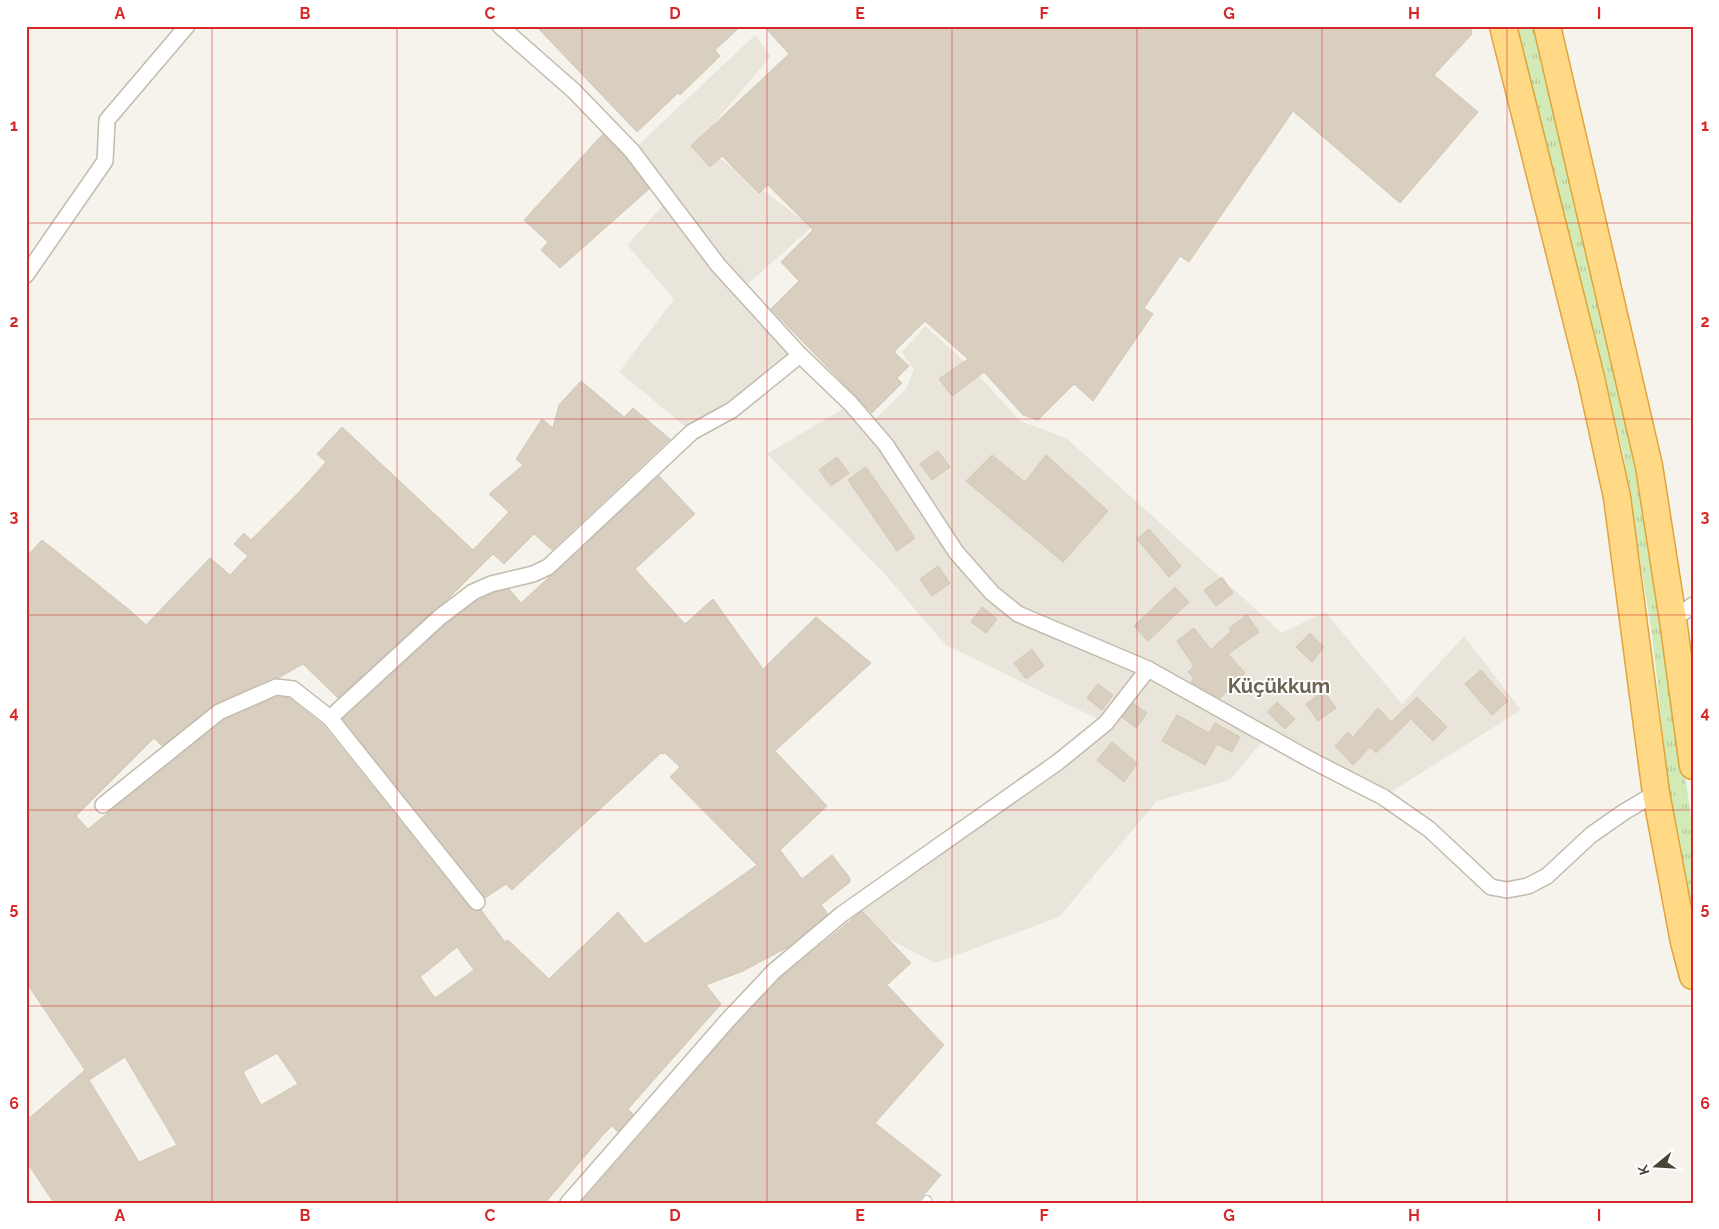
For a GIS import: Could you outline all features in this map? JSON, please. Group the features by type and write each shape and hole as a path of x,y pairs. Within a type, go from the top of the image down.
{"highway":[{"path":"1503,26 1591,378 1617,497 1656,793 1684,942 1693,976"},
{"path":"1546,26 1683,612 1693,766"}],"street":[{"path":"26,275 105,161 107,120 187,26"},
{"path":"500,26 574,91 632,151 718,265 800,355 851,404 886,445 956,552 992,593 1018,614 1148,669 1309,759 1383,797 1429,829 1491,887 1507,890 1528,886 1547,876 1591,835 1656,793"},
{"path":"330,718 440,617 473,592 490,584 533,574 548,567 692,432 732,410 800,355"},
{"path":"568,1203 727,1021 773,972 842,914 1058,762 1106,723 1148,669"},
{"path":"103,805 220,712 276,687 293,689 330,718 477,902"}],"shaded area":[{"path":"755,35 771,56 698,142 812,227 741,290 800,355 692,432 619,372 674,299 627,245 668,200 632,151"},
{"path":"925,326 973,369 1020,421 1066,438 1282,633 1325,612 1402,704 1464,636 1521,710 1383,797 1267,736 1230,780 1157,801 1059,917 935,963 842,914 1106,723 946,645 882,571 767,454 851,404 874,420 906,389 914,370 902,352"}],"green space":[{"path":"1514,26 1535,26 1619,368 1665,630 1693,833 1693,922 1670,798 1652,634 1623,452"}],"building":[{"path":"536,26 741,26 715,50 720,56 680,95 678,93 637,132"},
{"path":"764,26 1470,26 1472,34 1434,75 1478,112 1400,203 1293,111 1189,262 1180,256 1144,308 1153,314 1093,401 1074,384 1038,420 1023,415 984,372 952,396 939,379 968,359 925,321 894,352 909,366 897,378 902,383 872,413 771,309 799,281 781,262 813,230 768,185 759,193 722,156 710,167 691,146 789,54"},
{"path":"603,134 625,157 649,189 560,268 541,250 548,242 524,220"},
{"path":"581,381 624,417 633,408 670,439 552,550 534,534 504,564 493,554 447,600 338,698 303,664 278,678 272,678 215,704 162,746 154,738 76,816 88,829 224,720 277,697 289,698 323,725 470,908 474,911 481,910 505,942 508,940 549,979 618,912 645,944 757,865 670,777 680,767 665,753 661,753 512,890 506,884 485,898 343,719 446,624 478,600 509,589 521,603 659,476 695,514 635,569 685,624 713,599 763,669 816,617 871,663 775,751 827,806 780,850 802,879 832,855 850,878 850,882 821,905 828,914 790,946 743,971 706,985 721,1004 628,1109 633,1114 618,1132 612,1126 545,1203 54,1203 26,1161 26,1121 85,1070 26,982 26,557 42,540 146,625 210,558 230,575 248,556 234,544 244,533 251,540 300,491 326,462 317,454 342,427 473,550 509,512 489,494 523,465 516,459 542,419 553,428 559,405","holes":["457,947 474,970 435,998 420,977","277,1053 298,1084 261,1105 243,1072","125,1057 177,1145 139,1162 89,1080"]},
{"path":"938,451 950,467 932,480 920,464"},
{"path":"992,455 1025,482 1046,455 1108,511 1063,562 966,481"},
{"path":"837,457 849,473 831,486 819,470"},
{"path":"866,467 915,538 897,551 848,480"},
{"path":"1149,529 1181,566 1169,577 1137,539"},
{"path":"938,566 950,583 932,596 920,579"},
{"path":"1222,577 1233,593 1216,606 1204,590"},
{"path":"1175,587 1189,602 1148,641 1134,626"},
{"path":"982,607 997,619 986,633 971,622"},
{"path":"1247,615 1259,632 1228,654 1245,673 1220,698 1191,682 1194,678 1188,672 1194,666 1177,641 1194,628 1211,650 1231,631 1229,628"},
{"path":"1310,633 1324,647 1312,662 1296,647"},
{"path":"1032,649 1044,666 1026,679 1014,663"},
{"path":"1481,670 1508,701 1492,715 1465,684"},
{"path":"1098,684 1113,695 1102,710 1087,698"},
{"path":"1324,691 1336,708 1318,721 1306,704"},
{"path":"1417,697 1447,727 1433,741 1411,719 1376,753 1370,747 1353,765 1335,746 1348,732 1353,737 1378,708 1391,722"},
{"path":"1277,702 1295,719 1285,729 1267,712"},
{"path":"1133,703 1147,713 1136,728 1122,717"},
{"path":"1177,715 1209,733 1215,723 1240,737 1232,752 1217,744 1205,765 1162,741"},
{"path":"1112,742 1137,763 1124,782 1097,760"},
{"path":"862,911 911,963 887,985 944,1045 875,1123 941,1175 917,1203 581,1203 734,1027 779,979"}],"district":[{"name":"Küçükkum","path":"1279,686"}]}
